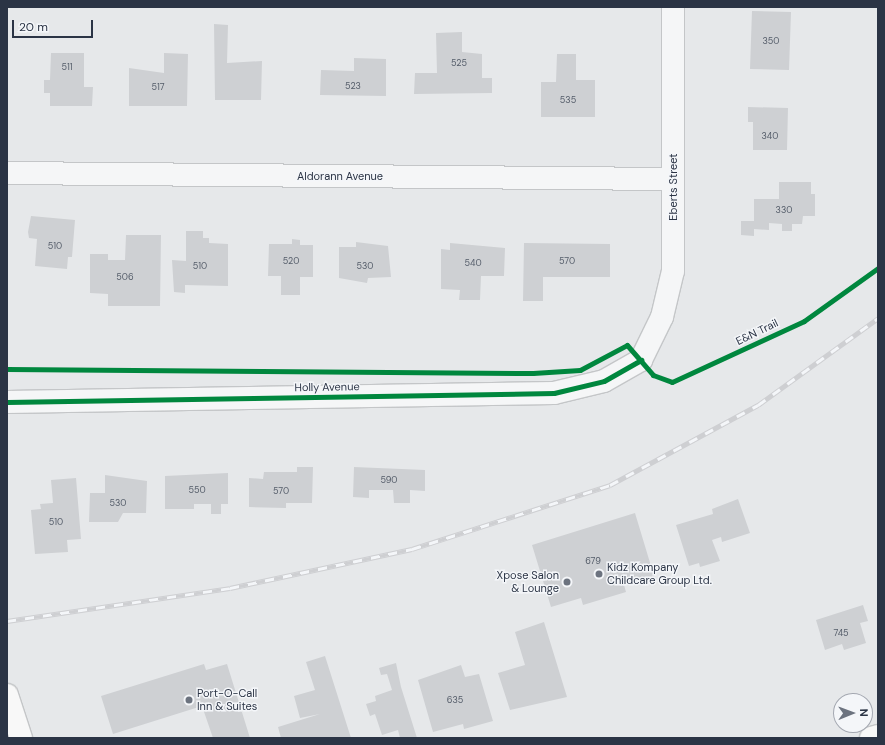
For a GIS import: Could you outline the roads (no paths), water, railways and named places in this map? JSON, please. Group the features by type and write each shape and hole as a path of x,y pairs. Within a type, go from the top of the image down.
{"street":[{"name":"Eberts Street","path":"641,360 662,317 673,271 673,7"},
{"name":"Aldorann Avenue","path":"7,174 672,179"},
{"name":"Holly Avenue","path":"7,402 554,392 604,381 641,360"},
{"path":"7,695 21,738"},
{"path":"870,738 878,736"}],"railway":[{"path":"7,621 230,588 412,549 610,485 758,405 878,318"}],"place":[{"name":"Kidz Kompany Childcare Group Ltd.","path":"599,574"},
{"name":"Xpose Salon & Lounge","path":"567,582"},
{"name":"Port-O-Call Inn & Suites","path":"189,700"}]}
